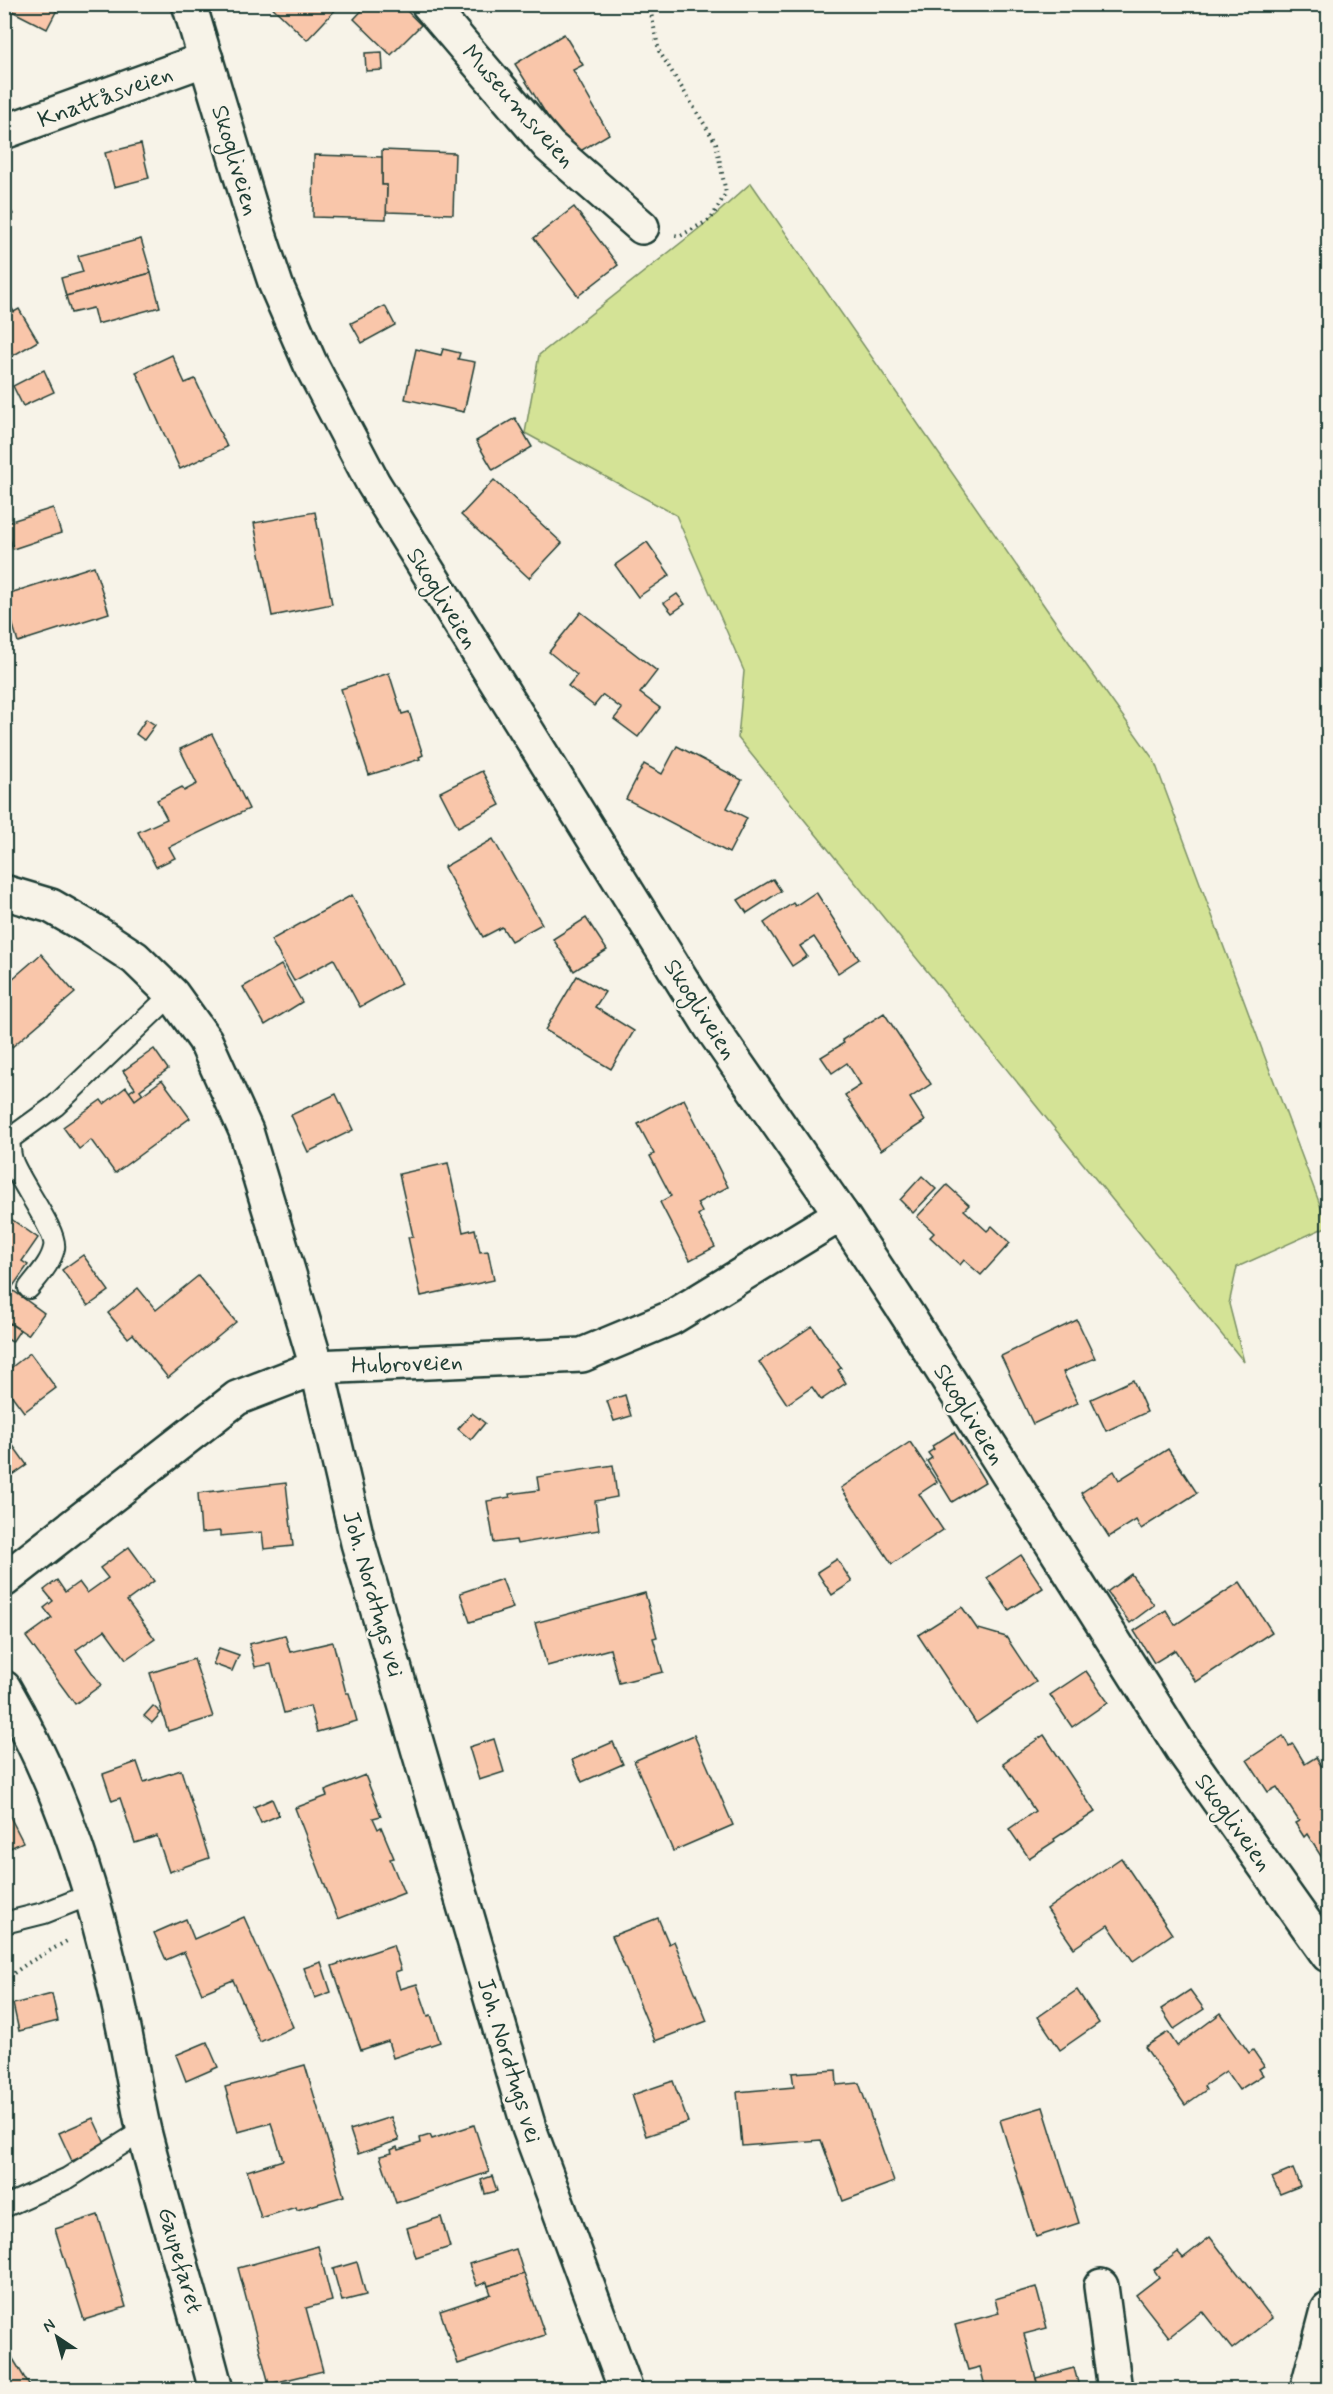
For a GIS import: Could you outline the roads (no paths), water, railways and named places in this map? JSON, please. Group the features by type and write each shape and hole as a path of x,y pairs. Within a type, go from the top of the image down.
{"street":[{"name":"Skogliveien","path":"189,4 276,285 310,363 373,483 711,1027 841,1214 908,1316 1182,1749 1329,1955"},
{"name":"Museumsveien","path":"428,4 549,146 642,227"},
{"name":"Knattåsveien","path":"4,132 206,59"},
{"name":"Joh. Nordtugs vei","path":"4,892 51,906 91,929 135,958 172,994 205,1040 246,1131 317,1367 358,1544 529,2128 626,2390"},
{"name":"Hubroveien","path":"4,1580 237,1398 317,1367 582,1355 671,1318 841,1214"},
{"name":"Gaupefaret","path":"4,1688 45,1766 67,1820 96,1908 121,2015 144,2130 196,2310 216,2390"},
{"path":"1101,2286 1115,2390"},
{"path":"1307,2390 1329,2310"}],"lane":[{"path":"29,1288 46,1265 55,1247 51,1230 36,1208 12,1160 7,1142 55,1106 172,994"},
{"path":"4,1923 44,1913 96,1908"},
{"path":"4,2207 68,2178 144,2130"}]}
